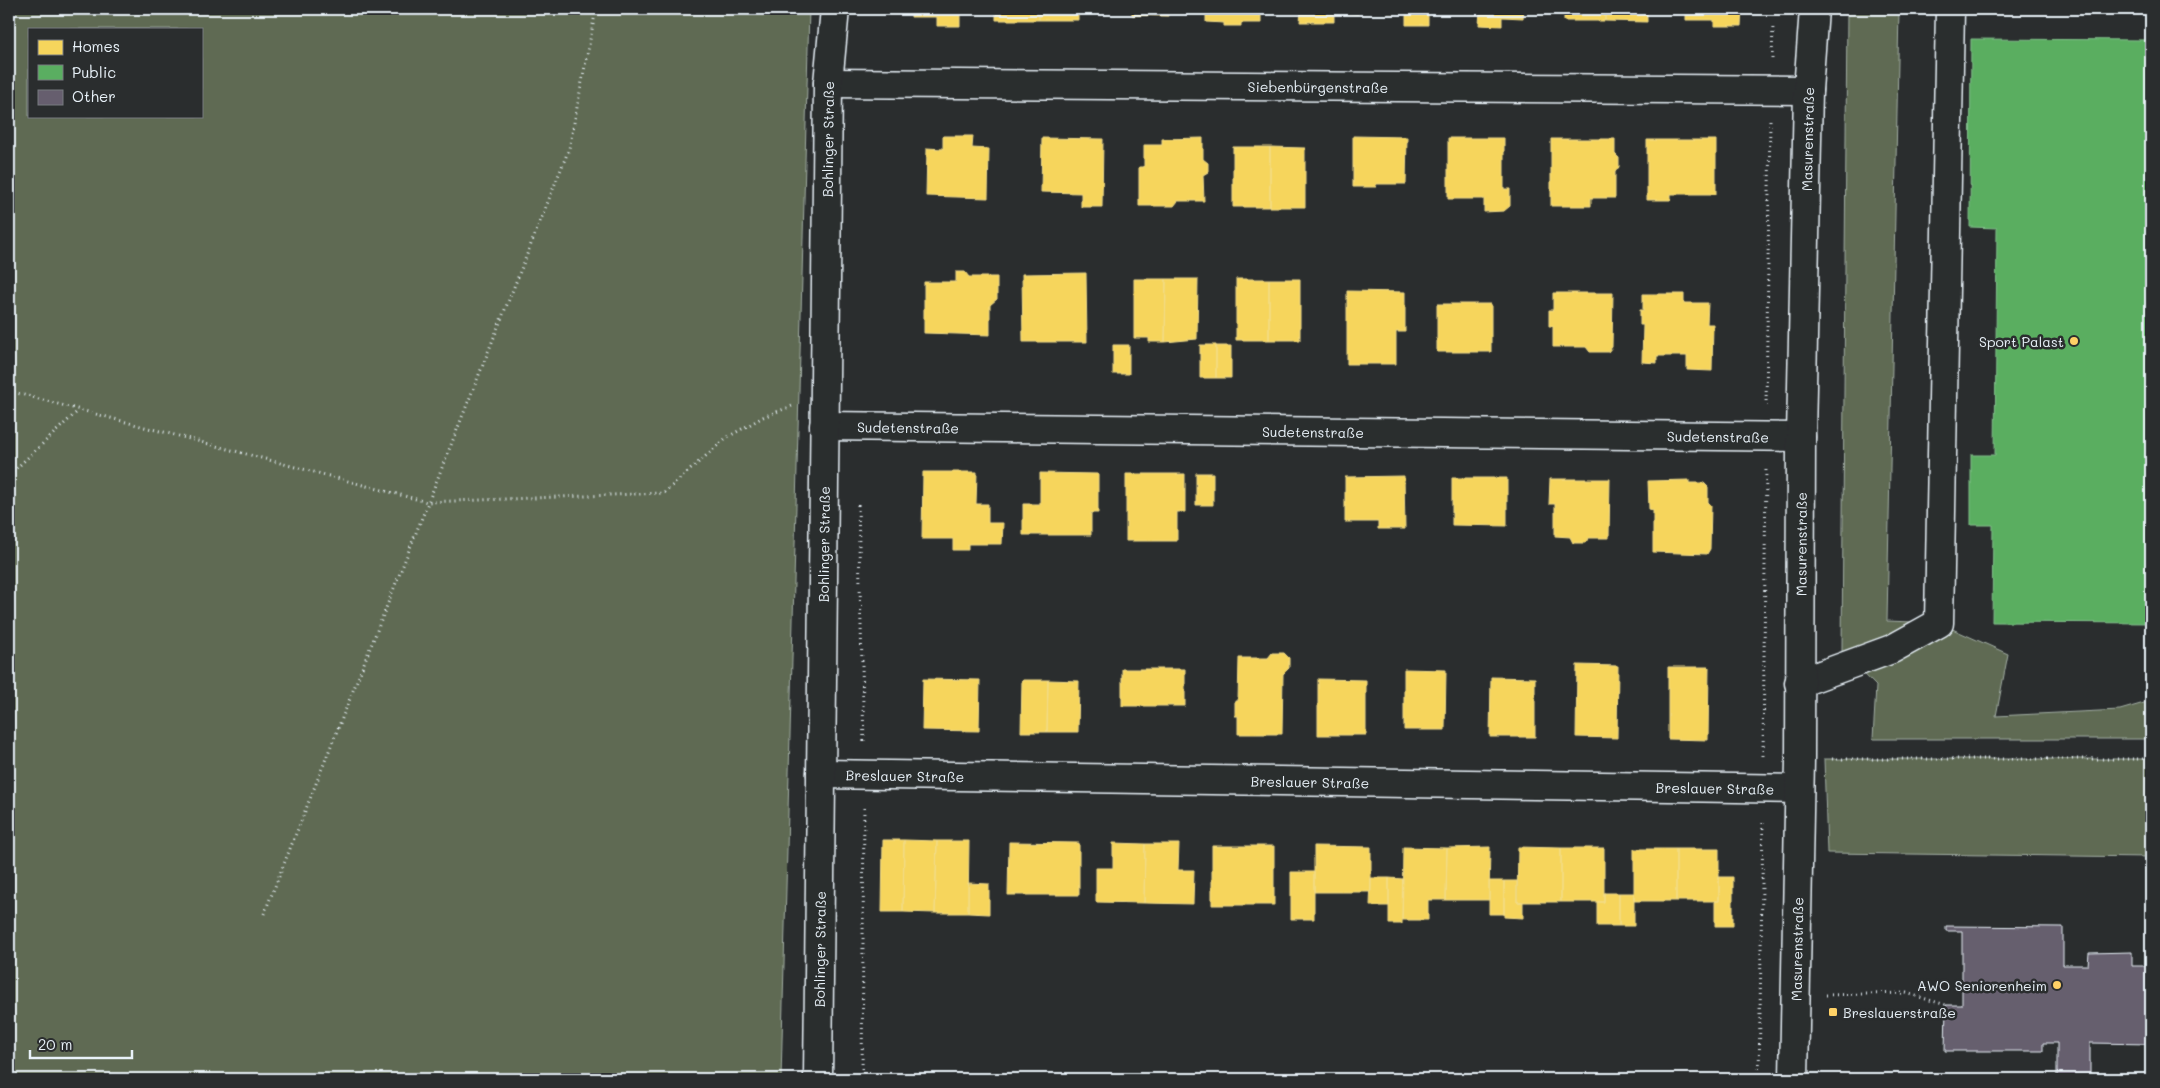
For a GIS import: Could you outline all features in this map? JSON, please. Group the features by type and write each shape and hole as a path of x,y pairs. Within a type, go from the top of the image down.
{"street":[{"name":"Bohlinger Straße","path":"818,1079 828,83 835,9"},
{"name":"Masurenstraße","path":"1794,1079 1800,759 1801,437 1808,90 1814,9"},
{"path":"1799,683 1892,649 1939,623 1950,9"},
{"name":"Siebenbürgenstraße","path":"828,83 1808,90"},
{"name":"Sudetenstraße","path":"824,426 1801,437"},
{"name":"Breslauer Straße","path":"821,774 1799,789"}],"path":[{"path":"264,914 569,149 596,9"},
{"path":"1759,1079 1764,788 1766,461 1763,436 1766,403 1770,89 1773,24"},
{"path":"9,391 427,502 664,493 726,438 763,417 825,394"},
{"path":"9,475 78,410"},
{"path":"858,500 864,775 862,1079"},
{"path":"1800,759 2151,759"},
{"path":"1795,996 1906,993 1946,1005"},
{"path":"9,1076 21,1079"}],"green space":[{"path":"9,9 809,9 781,1079 9,1079"},
{"path":"1847,9 1899,9 1887,621 1939,623 2008,654 1996,716 2120,710 2151,701 2151,739 1873,739 1876,686 1842,651"},
{"path":"1824,759 2151,759 2151,857 1827,853"}],"building: Homes":[{"path":"911,9 960,9 960,26 937,26 937,17 911,17"},
{"path":"996,9 1039,9 1039,20 996,20"},
{"path":"1039,9 1078,9 1078,20 1039,20"},
{"path":"1132,9 1168,9 1168,16 1132,15"},
{"path":"1206,9 1261,9 1261,23 1241,23 1241,26 1224,26 1224,23 1206,22"},
{"path":"1301,9 1358,9 1358,14 1334,13 1334,22 1300,22"},
{"path":"1388,9 1444,9 1444,12 1428,12 1428,25 1406,25 1406,12 1388,12"},
{"path":"1480,9 1524,9 1523,18 1502,17 1502,26 1479,25"},
{"path":"1564,9 1605,9 1605,21 1564,21"},
{"path":"1605,9 1647,9 1647,22 1605,21"},
{"path":"1686,9 1742,9 1741,26 1714,26 1714,20 1686,20"},
{"path":"943,136 973,136 972,148 989,149 988,198 926,196 927,148 943,149"},
{"path":"1353,136 1407,137 1406,184 1376,184 1376,187 1353,187"},
{"path":"1042,138 1103,139 1102,207 1081,207 1081,193 1041,192"},
{"path":"1203,138 1203,159 1208,163 1208,172 1203,175 1204,201 1178,201 1174,206 1139,206 1139,167 1144,167 1144,145 1162,145 1162,139"},
{"path":"1448,138 1504,138 1504,189 1510,189 1510,206 1504,211 1484,212 1484,199 1448,199"},
{"path":"1551,139 1615,139 1615,154 1619,158 1619,167 1615,172 1615,198 1591,198 1591,206 1551,206"},
{"path":"1647,140 1716,140 1716,194 1671,194 1671,200 1647,200"},
{"path":"1233,147 1270,147 1270,207 1233,207"},
{"path":"1270,147 1305,148 1305,207 1270,207"},
{"path":"956,272 965,272 969,277 997,277 997,299 990,305 990,335 924,333 924,282 956,282"},
{"path":"1086,273 1087,342 1023,342 1022,274"},
{"path":"1134,279 1166,279 1165,342 1149,342 1149,338 1134,338"},
{"path":"1166,279 1198,279 1197,339 1165,342"},
{"path":"1236,279 1269,279 1269,340 1236,340"},
{"path":"1269,279 1300,279 1300,340 1269,340"},
{"path":"1347,291 1405,292 1405,332 1396,332 1396,364 1347,364"},
{"path":"1553,293 1613,293 1612,347 1608,352 1590,352 1586,347 1553,347 1553,326 1549,326 1549,310 1553,310"},
{"path":"1643,294 1684,294 1684,303 1708,303 1707,324 1713,324 1712,371 1687,370 1687,356 1657,356 1657,363 1642,362 1643,325 1640,325 1640,310 1643,310"},
{"path":"1437,304 1491,304 1491,352 1437,352"},
{"path":"1113,345 1129,345 1129,374 1113,374"},
{"path":"1200,345 1216,345 1216,378 1200,378"},
{"path":"1216,346 1231,346 1231,378 1216,378"},
{"path":"923,472 977,472 976,504 988,504 988,523 1003,523 1002,544 968,544 968,550 953,550 953,539 922,539"},
{"path":"1040,473 1098,474 1098,513 1091,513 1091,535 1023,535 1023,504 1040,504"},
{"path":"1196,473 1213,473 1213,505 1196,505"},
{"path":"1126,474 1185,474 1185,512 1177,512 1177,541 1126,541"},
{"path":"1404,476 1405,529 1378,529 1378,522 1345,522 1345,477"},
{"path":"1452,478 1507,478 1507,526 1452,525"},
{"path":"1550,479 1610,479 1609,538 1589,538 1585,543 1573,543 1570,537 1555,536 1555,504 1549,504"},
{"path":"1689,480 1689,483 1704,483 1708,487 1708,502 1711,505 1710,549 1707,554 1653,552 1653,510 1649,509 1648,481"},
{"path":"1272,653 1284,653 1289,658 1289,668 1283,674 1282,734 1238,734 1238,716 1235,716 1235,701 1238,701 1239,658 1268,658"},
{"path":"1577,665 1618,666 1617,738 1576,737"},
{"path":"1668,667 1709,667 1708,740 1668,739"},
{"path":"1122,669 1185,669 1185,706 1122,706"},
{"path":"1404,669 1446,670 1445,730 1404,730"},
{"path":"1491,677 1535,678 1535,737 1490,737"},
{"path":"923,679 980,680 979,731 922,730"},
{"path":"1318,679 1366,680 1366,735 1318,735"},
{"path":"1022,680 1048,680 1047,732 1021,732"},
{"path":"1048,680 1079,681 1078,732 1047,732"},
{"path":"883,840 904,840 903,912 882,912"},
{"path":"904,840 937,841 935,913 903,912"},
{"path":"937,841 969,841 968,913 935,913"},
{"path":"1009,842 1079,843 1079,895 1008,895"},
{"path":"1113,843 1145,844 1144,903 1096,902 1096,868 1113,868"},
{"path":"1145,844 1179,844 1178,870 1194,870 1193,904 1144,903"},
{"path":"1212,846 1274,846 1274,905 1212,905"},
{"path":"1314,846 1371,847 1371,892 1314,892"},
{"path":"1403,847 1447,848 1446,900 1428,900 1428,920 1402,920"},
{"path":"1490,847 1489,900 1446,900 1447,848"},
{"path":"1518,847 1561,848 1561,902 1517,902"},
{"path":"1561,848 1604,848 1604,902 1561,902"},
{"path":"1634,849 1676,849 1676,901 1634,901"},
{"path":"1676,849 1719,849 1719,901 1676,901"},
{"path":"1291,872 1314,872 1314,919 1291,919"},
{"path":"1719,877 1733,877 1733,926 1715,926 1715,901 1719,901"},
{"path":"1371,878 1389,878 1389,906 1370,906"},
{"path":"1389,878 1403,879 1402,924 1389,924"},
{"path":"1489,881 1504,881 1504,914 1489,914"},
{"path":"1504,881 1517,881 1517,902 1523,902 1523,918 1504,917"},
{"path":"968,883 989,884 989,914 968,913"},
{"path":"1604,893 1619,893 1619,926 1597,926 1597,902 1604,902"},
{"path":"1619,893 1634,893 1634,926 1619,926"}],"building: Public":[{"name":"Sport Palast","path":"1971,39 2151,40 2151,623 1992,622 1993,525 1971,525 1971,455 1995,455 1997,228 1970,227"}],"building: Other":[{"name":"AWO Seniorenheim","path":"1946,926 2063,927 2063,965 2088,965 2089,953 2132,952 2132,966 2151,966 2151,1044 2090,1043 2090,1079 2057,1079 2057,1043 2043,1043 2043,1051 1945,1051 1946,1005 1962,1005 1962,931 1946,931"}],"place":[{"name":"Sport Palast","path":"2074,341"},
{"name":"AWO Seniorenheim","path":"2057,985"},
{"name":"Breslauerstraße","path":"1833,1012"}]}
